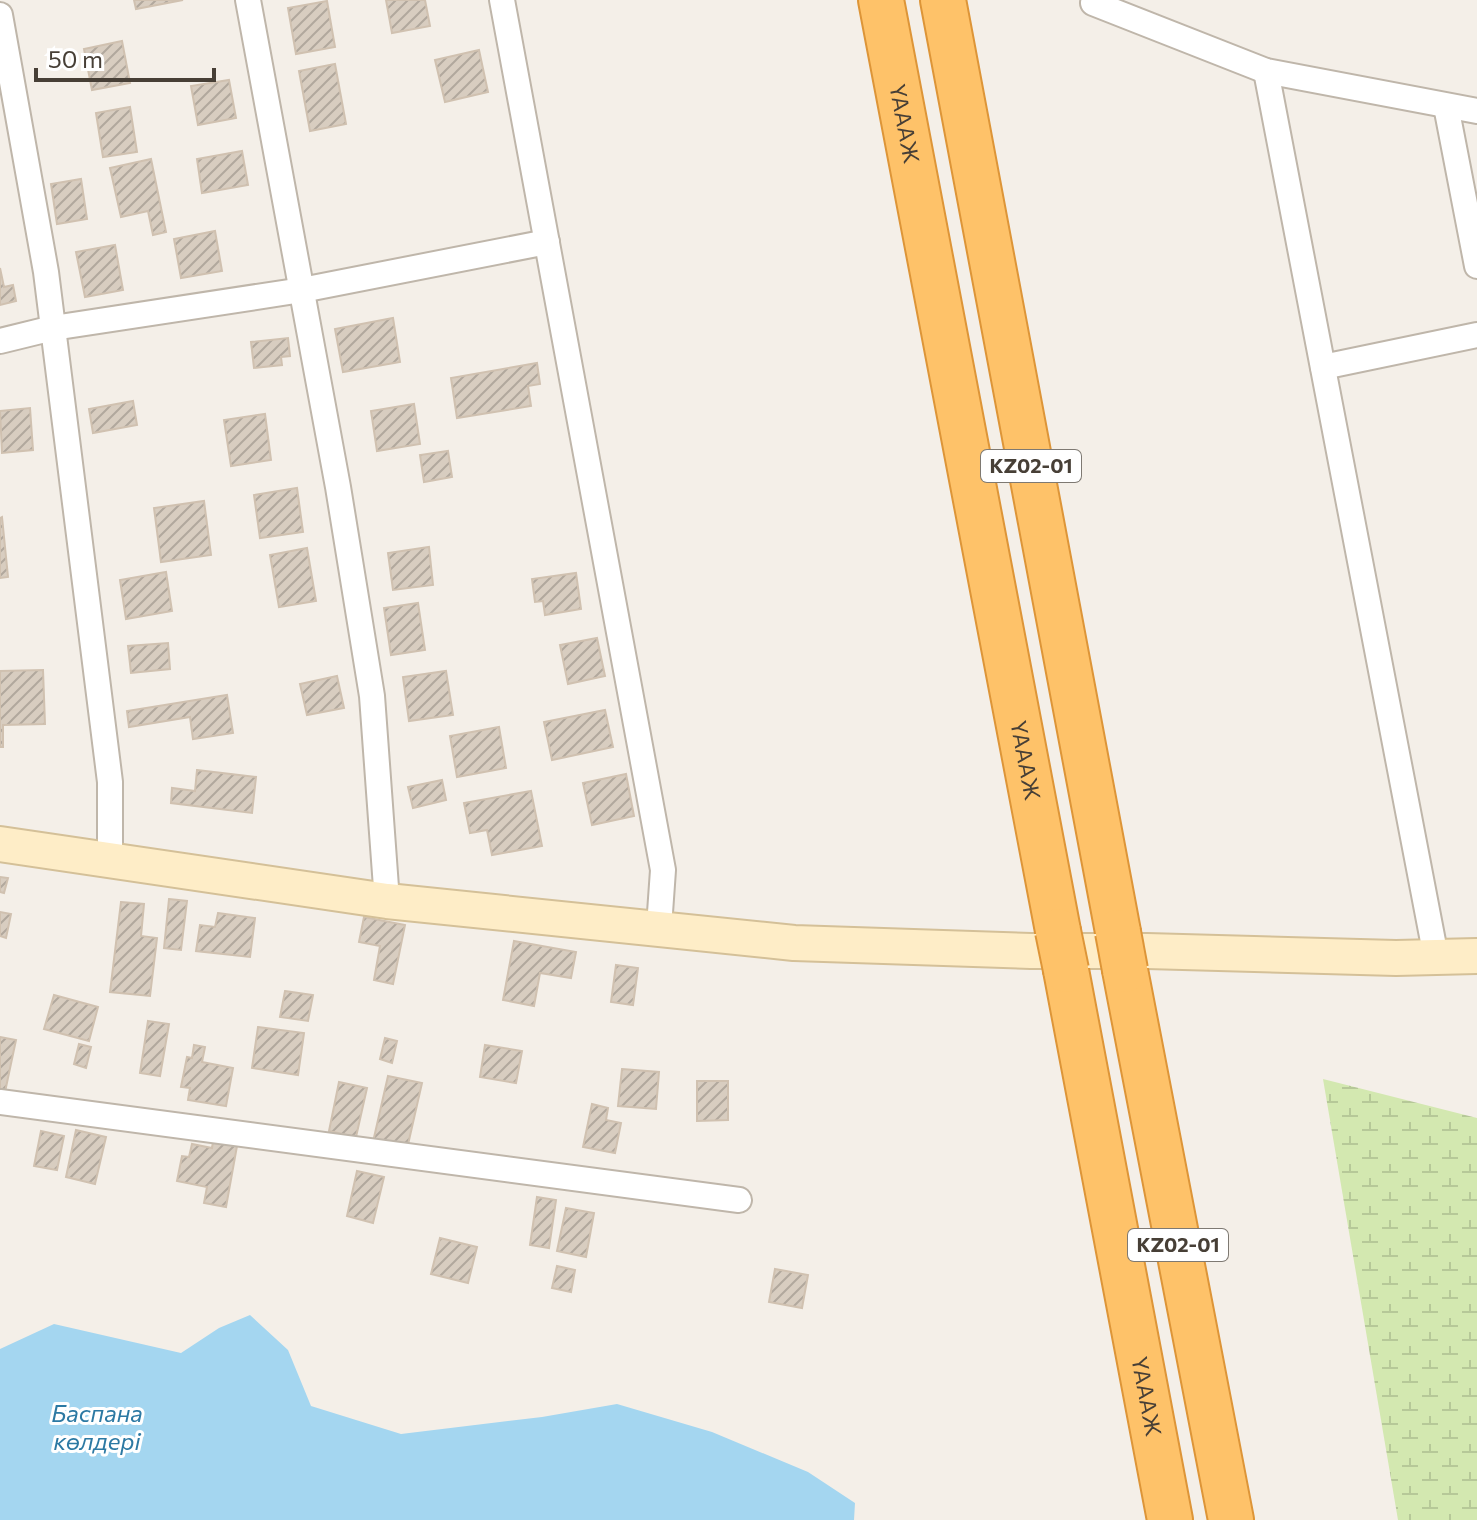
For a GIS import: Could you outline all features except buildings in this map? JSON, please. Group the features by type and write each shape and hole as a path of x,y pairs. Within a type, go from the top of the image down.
{"highway":[{"name":"ҮАААЖ","path":"881,0 1170,1520"},
{"name":"KZ02-01","path":"943,0 1231,1520"}],"main road":[{"path":"0,844 387,901 794,943 1031,951 1477,956"}],"street":[{"path":"248,0 338,487 372,696 387,901"},
{"path":"502,0 663,870 659,927"},
{"path":"1093,3 1266,71 1477,111"},
{"path":"0,18 46,272 110,782 110,861"},
{"path":"1266,71 1436,957"},
{"path":"1446,106 1477,266"},
{"path":"0,341 53,328 302,290 547,242"},
{"path":"1323,367 1477,335"},
{"path":"0,1102 739,1200"}],"green space":[{"path":"1323,1079 1477,1118 1477,1520 1398,1520"}],"water":[{"name":"Баспана көлдері","path":"250,1315 288,1350 311,1406 401,1434 542,1417 617,1404 712,1432 808,1472 855,1503 854,1520 0,1520 0,1349 54,1324 181,1353 219,1328"}]}
